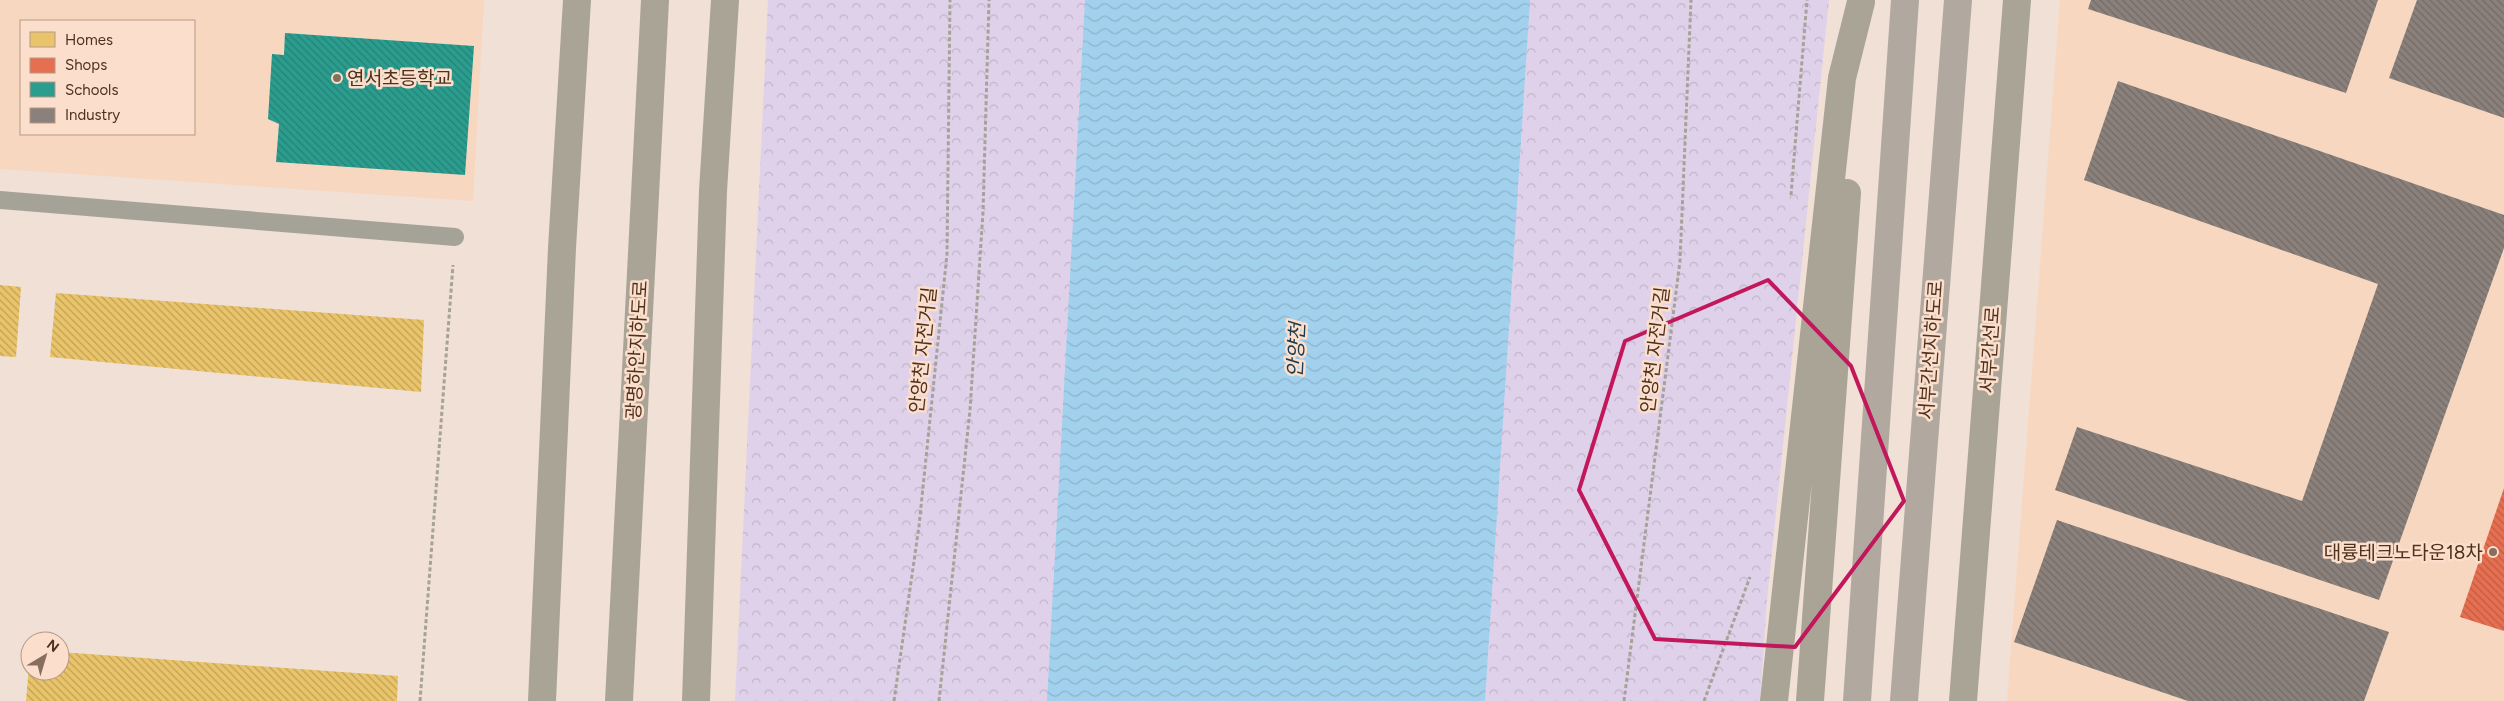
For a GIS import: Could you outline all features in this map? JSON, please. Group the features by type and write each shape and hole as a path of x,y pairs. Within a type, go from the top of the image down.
{"highway":[{"path":"1857,701 1905,0"},
{"name":"서부간선지하도로","path":"1904,701 1958,0"}],"main road":[{"path":"542,701 562,258 577,0"},
{"name":"광명하안지하도로","path":"619,701 655,0"},
{"path":"696,701 713,191 725,0"},
{"name":"서부간선로","path":"1962,701 2017,0"},
{"path":"1774,701 1842,78 1861,1"},
{"path":"1810,701 1861,1"}],"lane":[{"path":"0,200 455,237"}],"path":[{"name":"안양천 자전거길","path":"894,701 919,526 947,254 950,0"},
{"path":"939,701 970,400 983,212 989,0"},
{"name":"안양천 자전거길","path":"1624,701 1680,261 1691,0"},
{"path":"420,701 455,237"},
{"path":"1704,701 1752,571"}],"highlighted area":[{"path":"1768,280 1851,366 1904,501 1795,647 1655,639 1579,490 1625,341"}],"shaded area":[{"name":"연서초등학교","path":"0,0 484,0 473,201 0,169"},
{"path":"2060,0 2504,0 2504,701 2007,701"}],"green space":[{"path":"768,0 1829,0 1767,600 1760,701 735,701"}],"water":[{"name":"안양천","path":"1085,0 1530,0 1485,701 1047,701"}],"building: Homes":[{"path":"0,285 21,287 16,357 0,356"},
{"path":"56,293 424,320 421,392 50,357"},
{"path":"70,653 398,676 397,701 26,701 28,681 70,681"}],"building: Shops":[{"name":"대륭테크노타운18차","path":"2504,488 2504,631 2460,617"}],"building: Schools":[{"path":"285,33 474,46 465,175 276,162 279,124 268,119 272,54 284,55"}],"building: Industry":[{"path":"2091,0 2378,0 2346,93 2088,9"},
{"path":"2417,0 2504,0 2504,118 2389,78"},
{"path":"2118,81 2504,215 2504,248 2379,600 2055,490 2077,427 2302,501 2378,284 2084,180"},
{"path":"2057,520 2389,632 2364,701 2188,701 2014,642"}],"place":[{"name":"연서초등학교","path":"337,78"},
{"name":"대륭테크노타운18차","path":"2493,552"}]}
